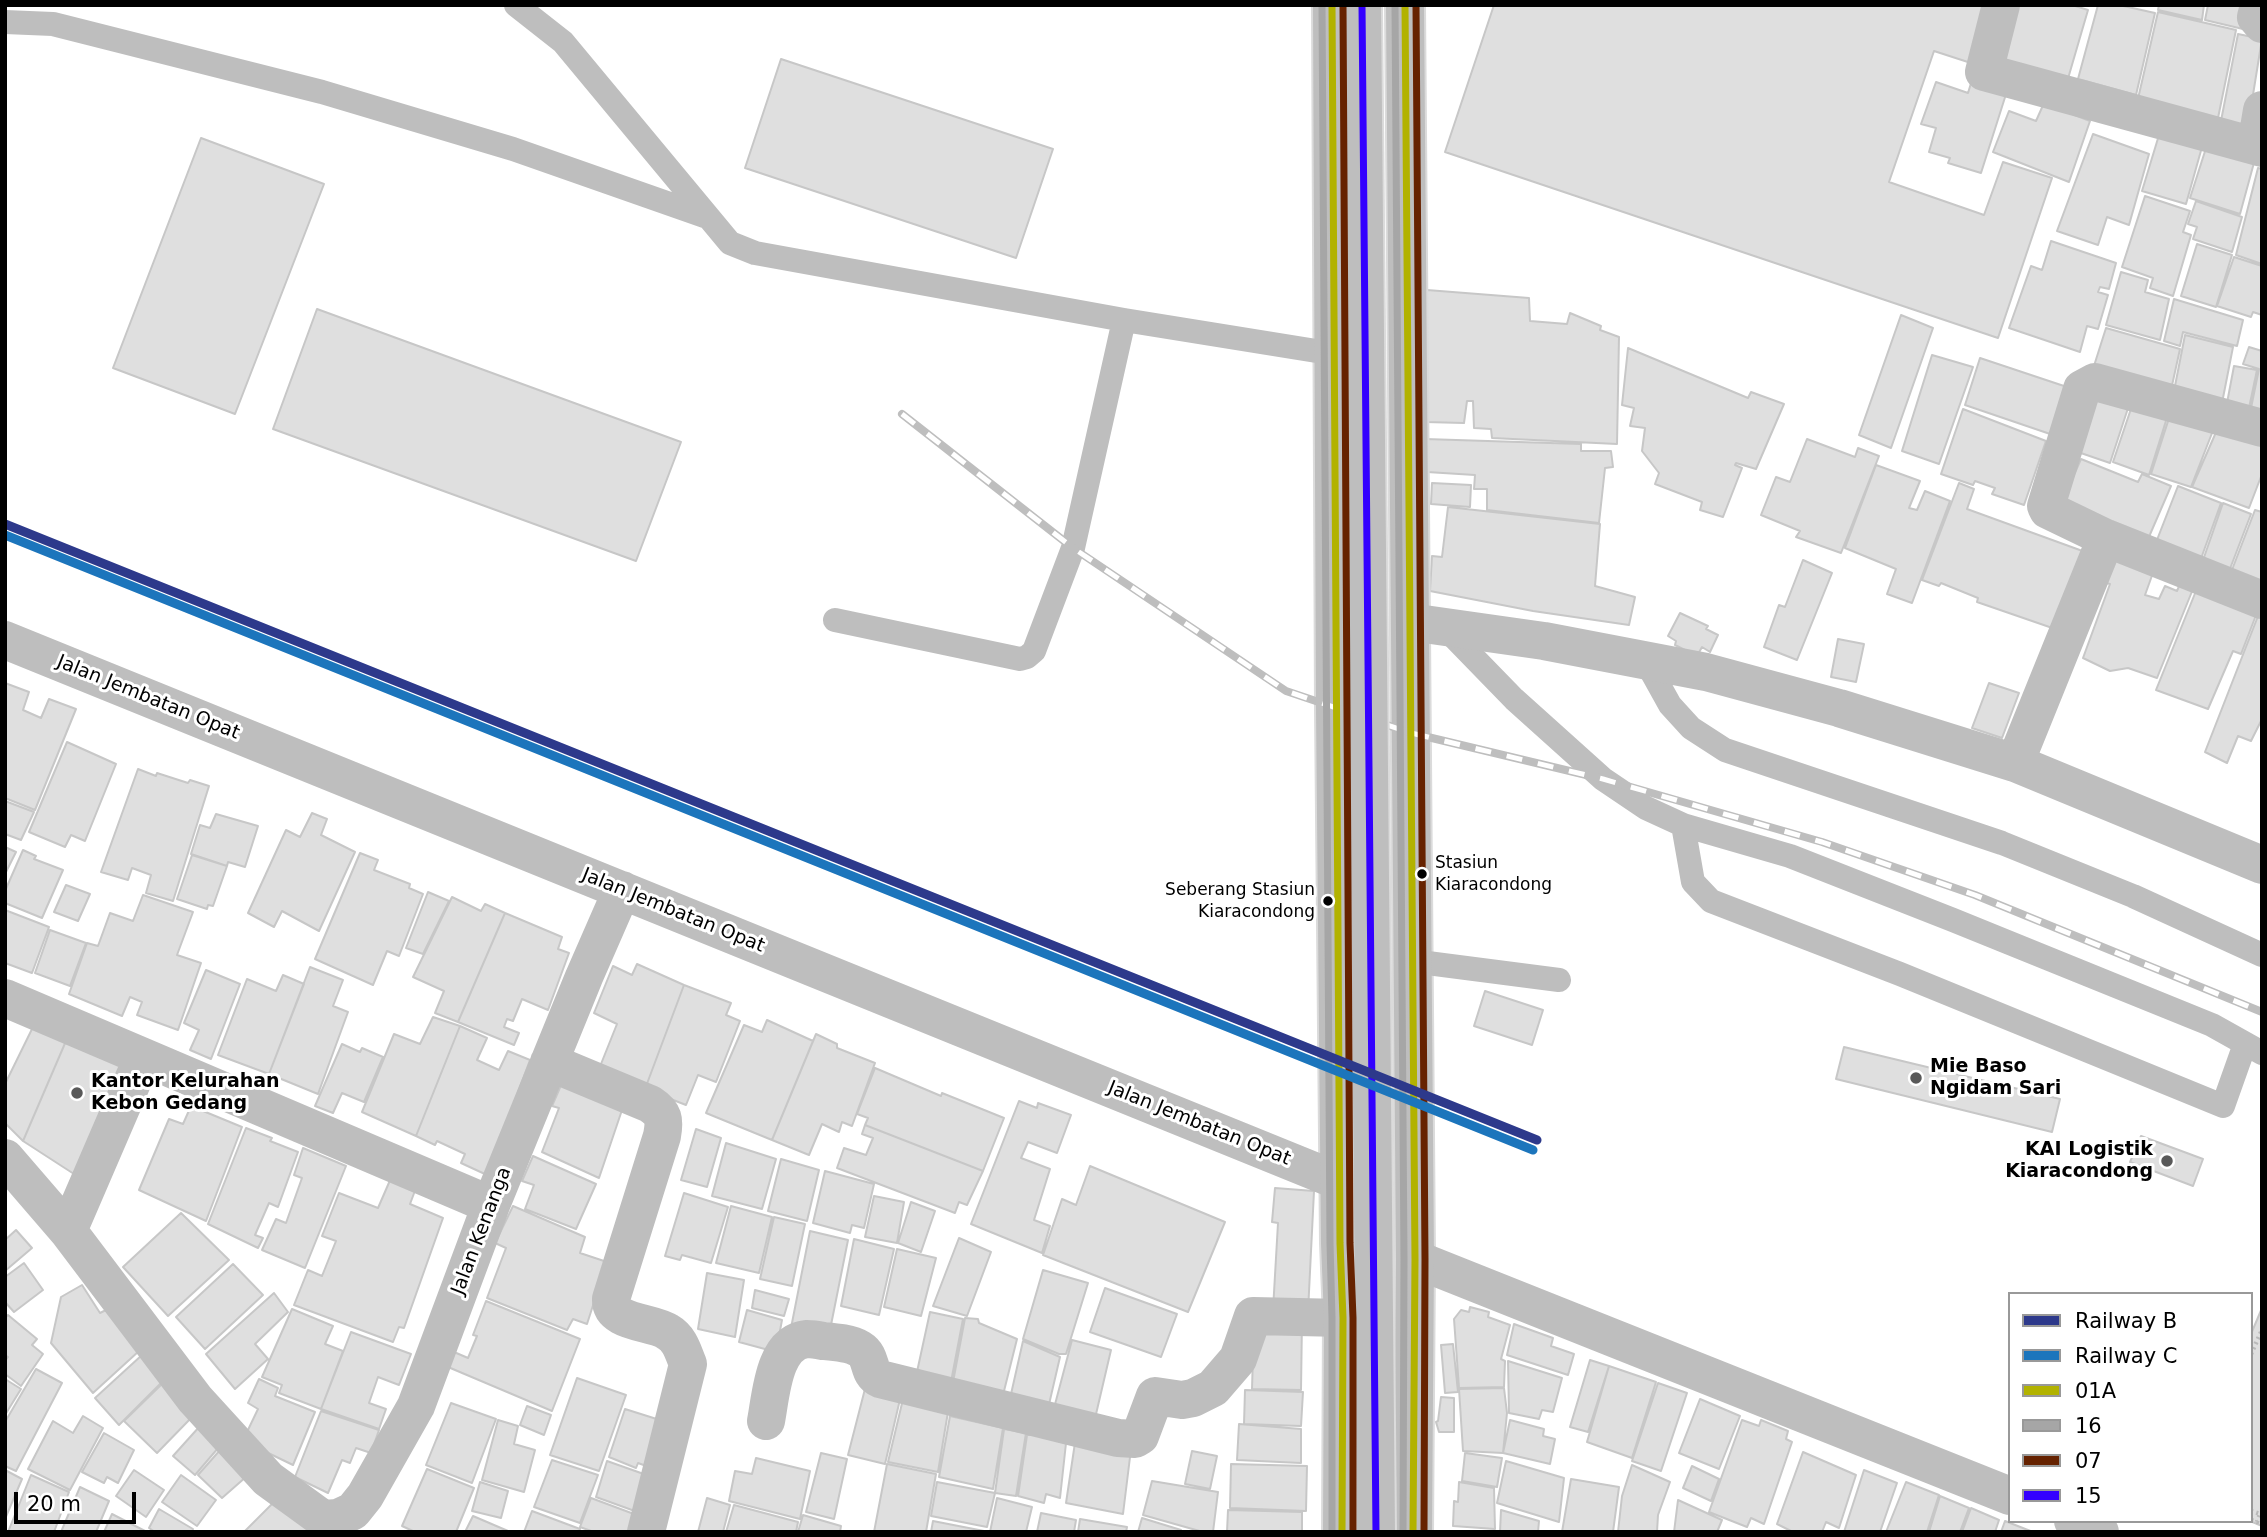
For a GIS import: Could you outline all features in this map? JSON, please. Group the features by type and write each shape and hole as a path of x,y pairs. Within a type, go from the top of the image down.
{"street":[{"path":"1332,5 1336,792 1343,1318 1342,1532"},
{"path":"1362,5 1376,1532"},
{"path":"1405,5 1405,73 1426,624 1412,794 1415,1259 1413,1532"},
{"path":"2001,5 1984,72 2260,135"},
{"path":"2259,5 2256,18 2262,24"},
{"path":"1333,75 1405,73"},
{"path":"2262,428 2095,382 2090,383 2082,389 2046,506 2048,510 2106,538 2262,600"},
{"path":"2015,763 2106,538"},
{"path":"1426,624 1544,640 1706,672 1839,708 2015,763 2262,865"},
{"name":"Jalan Jembatan Opat","path":"5,640 1341,1182"},
{"path":"1336,792 1412,794"},
{"name":"Jalan Kenanga","path":"5,1158 68,1231 195,1399 268,1479 323,1519 353,1511 365,1496 416,1406 491,1205 622,890"},
{"path":"5,998 491,1205"},
{"path":"68,1231 143,1057"},
{"path":"549,1062 649,1104 662,1112 664,1121 662,1136 610,1306 616,1313 669,1332 677,1340 688,1364 646,1532"},
{"path":"1415,1259 2008,1495"},
{"path":"766,1421 776,1367 787,1351 796,1343 807,1339 860,1349 867,1355 872,1373 880,1379 1118,1438 1136,1439 1140,1436 1155,1396 1182,1400 1194,1398 1213,1388 1238,1359 1253,1316 1343,1318"},
{"path":"2078,1523 2100,1532"}],"lane":[{"path":"516,5 563,42 730,243 755,253 1124,320 1335,354"},
{"path":"5,22 53,24 322,92 513,149 708,218"},
{"path":"835,620 1020,659 1034,651 1073,548 1124,320"},
{"path":"1426,624 1603,779 1646,808 1683,825 1790,856 2212,1025 2253,1049 2223,1106 1900,974 1711,901 1693,882 1683,825"},
{"path":"1645,660 1670,705 1691,728 1725,750 2002,842 2133,896 2262,955"},
{"path":"1412,961 1559,980"}],"path":[{"path":"2253,1349 2262,1329"},
{"path":"2253,1512 2260,1514 2257,1522 2253,1521"}],"building":[{"path":"1494,5 1994,5 1974,64 1934,51 1889,182 1984,215 2003,162 2052,178 1998,338 1445,152"},
{"path":"2006,5 2072,5 2088,10 2067,82 1991,57"},
{"path":"2098,5 2119,5 2155,13 2136,95 2078,79"},
{"path":"2159,5 2204,5 2202,20 2158,10"},
{"path":"2208,5 2248,5 2243,29 2205,20"},
{"path":"2158,12 2236,30 2218,118 2137,103"},
{"path":"2238,34 2262,39 2246,138 2219,131"},
{"path":"781,59 1053,149 1016,258 745,168"},
{"path":"1972,80 2007,91 1981,173 1948,163 1950,158 1929,152 1936,128 1921,124 1936,82 1968,93"},
{"path":"2044,103 2090,121 2069,182 1993,152 2009,111 2036,121"},
{"path":"2093,134 2149,154 2129,225 2107,217 2098,245 2057,231"},
{"path":"2159,135 2202,147 2186,204 2142,191"},
{"path":"201,138 324,184 235,414 113,368"},
{"path":"2207,145 2255,159 2240,214 2190,198"},
{"path":"2258,168 2262,169 2262,264 2236,255"},
{"path":"2145,196 2190,211 2183,232 2191,235 2173,296 2150,288 2153,278 2122,267"},
{"path":"2196,201 2242,217 2232,252 2193,239 2197,227 2188,224"},
{"path":"2051,241 2116,263 2109,289 2100,287 2098,292 2108,295 2098,329 2087,326 2080,352 2009,328 2031,266 2042,270"},
{"path":"2197,244 2232,255 2216,307 2181,296"},
{"path":"2234,257 2262,266 2262,315 2253,312 2251,317 2217,306"},
{"path":"2121,272 2148,280 2145,292 2169,299 2160,340 2106,325"},
{"path":"1427,290 1529,298 1530,321 1567,324 1570,313 1619,337 1617,444 1492,438 1491,429 1474,428 1473,401 1467,401 1464,423 1425,422"},
{"path":"2174,299 2243,320 2237,346 2183,332 2180,346 2164,341"},
{"path":"317,309 681,442 636,561 273,429"},
{"path":"1901,315 1933,328 1891,448 1859,435"},
{"path":"2106,328 2180,349 2171,390 2093,369"},
{"path":"2185,335 2233,347 2222,403 2174,391"},
{"path":"2249,347 2262,351 2262,410 2251,408 2259,369 2243,364"},
{"path":"1628,348 1748,398 1751,392 1784,404 1756,469 1736,463 1735,465 1742,468 1723,517 1700,510 1702,502 1655,484 1659,473 1642,451 1645,428 1630,426 1634,408 1622,405"},
{"path":"1932,355 1973,367 1939,464 1902,451"},
{"path":"1980,358 2067,387 2056,436 1965,405"},
{"path":"2234,366 2257,370 2249,408 2227,403"},
{"path":"2093,387 2131,399 2110,463 2072,450"},
{"path":"2135,397 2170,408 2149,475 2113,462"},
{"path":"1963,409 2046,441 2024,505 1992,494 1995,488 1975,481 1973,485 1941,474"},
{"path":"2172,409 2214,428 2191,487 2151,474"},
{"path":"2217,430 2262,435 2262,474 2249,508 2192,487"},
{"path":"1425,439 1581,444 1581,451 1611,451 1613,467 1605,468 1599,523 1487,510 1487,489 1474,489 1475,475 1427,472"},
{"path":"1807,439 1855,457 1858,448 1879,456 1841,553 1796,537 1800,531 1761,515 1776,477 1790,482"},
{"path":"2081,459 2138,482 2142,474 2171,486 2145,546 2058,511"},
{"path":"1876,465 1920,481 1909,508 1917,510 1925,491 1950,501 1912,603 1887,594 1896,569 1845,548"},
{"path":"1432,483 1471,485 1470,507 1431,504"},
{"path":"1959,483 1974,489 1967,509 2088,553 2061,631 1977,602 1978,598 1941,583 1939,586 1922,580"},
{"path":"2178,486 2221,503 2198,567 2155,545"},
{"path":"2223,503 2251,514 2228,574 2202,563"},
{"path":"1448,507 1600,524 1595,586 1635,597 1629,625 1533,611 1430,591 1432,556 1442,557"},
{"path":"2255,510 2262,512 2262,587 2230,575"},
{"path":"2111,555 2154,570 2145,595 2159,599 2165,586 2177,591 2182,579 2195,584 2157,678 2128,668 2110,671 2083,658 2110,584 2101,582"},
{"path":"1803,560 1832,573 1797,660 1764,647 1779,605 1785,607"},
{"path":"2198,586 2258,610 2241,654 2233,651 2208,709 2156,690"},
{"path":"2260,611 2262,719 2251,741 2238,736 2227,763 2205,752"},
{"path":"1680,613 1708,626 1706,629 1718,635 1710,652 1702,647 1697,656 1675,645 1676,641 1668,636"},
{"path":"1838,639 1864,644 1856,682 1831,677"},
{"path":"5,683 29,692 23,710 41,718 49,699 76,709 35,810 5,798"},
{"path":"1989,683 2019,693 2002,738 1972,728"},
{"path":"67,742 116,764 85,841 71,835 65,847 29,832"},
{"path":"138,769 156,776 157,773 188,783 190,780 209,786 173,901 146,893 151,875 132,868 128,880 101,872"},
{"path":"5,801 34,812 21,840 5,834"},
{"path":"312,813 327,819 321,835 355,852 319,931 282,911 274,927 248,913 286,830 300,837"},
{"path":"216,814 258,826 245,867 228,862 227,866 191,854 200,825 210,828"},
{"path":"5,847 16,852 5,874"},
{"path":"23,850 36,856 34,859 63,870 42,918 5,903 5,891"},
{"path":"360,853 378,860 374,870 410,884 409,888 423,894 399,956 387,951 373,985 315,959"},
{"path":"192,855 227,866 213,906 208,905 207,909 177,899"},
{"path":"66,885 90,894 78,921 54,912"},
{"path":"428,892 449,901 423,954 406,948"},
{"path":"143,895 193,912 177,955 201,963 178,1030 137,1015 142,1002 130,997 122,1016 69,994 87,943 98,946 110,913 133,921"},
{"path":"452,897 481,911 485,904 505,913 458,1022 435,1013 444,991 413,977"},
{"path":"5,910 49,927 32,973 5,963"},
{"path":"505,913 562,937 558,949 569,953 548,1010 522,999 513,1021 507,1019 504,1027 519,1033 514,1045 458,1022"},
{"path":"50,930 86,943 70,986 35,973"},
{"path":"637,964 684,985 645,1089 599,1069 617,1024 594,1013 613,966 632,975"},
{"path":"310,967 343,980 333,1006 348,1012 318,1094 269,1074"},
{"path":"206,970 240,984 211,1059 190,1050 199,1030 184,1023"},
{"path":"283,975 304,984 269,1074 218,1055 247,979 276,991"},
{"path":"684,985 731,1003 726,1015 740,1021 716,1082 698,1075 686,1105 645,1089"},
{"path":"1485,991 1543,1010 1532,1045 1474,1026"},
{"path":"433,1017 460,1026 416,1136 362,1112 394,1034 420,1044"},
{"path":"767,1020 813,1041 772,1140 706,1113 744,1025 762,1032"},
{"path":"460,1026 487,1038 477,1060 499,1070 508,1051 530,1060 487,1175 461,1163 465,1154 437,1141 435,1145 416,1136"},
{"path":"33,1027 66,1041 23,1141 5,1123 5,1084"},
{"path":"816,1034 837,1044 837,1048 875,1063 852,1126 842,1122 839,1132 822,1124 809,1155 772,1140"},
{"name":"Kantor Kelurahan Kebon Gedang","path":"66,1041 123,1064 74,1174 23,1141"},
{"path":"342,1044 360,1052 362,1048 383,1057 364,1102 342,1093 333,1113 315,1106"},
{"path":"1844,1047 2060,1099 2052,1132 1836,1079"},
{"path":"875,1068 941,1096 942,1093 1004,1118 983,1171 865,1125 868,1118 857,1114"},
{"path":"565,1076 622,1110 599,1178 542,1152 559,1108 552,1106"},
{"path":"1019,1101 1037,1108 1038,1103 1071,1115 1057,1153 1028,1142 1021,1158 1050,1169 1034,1220 1050,1226 1042,1253 971,1224"},
{"path":"191,1106 242,1127 206,1221 139,1190 169,1119 183,1124"},
{"path":"865,1125 983,1171 967,1205 959,1202 955,1213 837,1168 844,1148 866,1155 873,1138 862,1134"},
{"path":"246,1128 298,1152 278,1207 269,1203 255,1235 263,1238 258,1248 208,1224"},
{"path":"696,1129 721,1138 707,1187 681,1180"},
{"name":"KAI Logistik Kiaracondong","path":"2141,1136 2203,1159 2193,1186 2130,1162"},
{"path":"726,1143 776,1159 762,1209 712,1196"},
{"path":"303,1148 346,1166 305,1268 262,1250 276,1219 286,1223 302,1178 294,1175"},
{"path":"533,1156 596,1184 576,1229 525,1209 534,1185 522,1181"},
{"path":"781,1159 819,1170 807,1221 768,1211"},
{"path":"1090,1166 1225,1222 1188,1312 1043,1255 1062,1199 1076,1205"},
{"path":"825,1171 874,1184 864,1228 852,1225 850,1233 813,1223"},
{"path":"391,1178 416,1188 410,1204 443,1218 404,1328 399,1327 393,1342 294,1305 308,1270 322,1276 336,1241 322,1236 339,1193 378,1208"},
{"path":"1275,1188 1314,1191 1308,1312 1273,1310 1278,1223 1272,1222"},
{"path":"684,1193 728,1207 711,1263 682,1255 680,1260 665,1256"},
{"path":"874,1196 904,1202 897,1243 865,1237"},
{"path":"911,1202 935,1211 921,1252 898,1243"},
{"path":"513,1206 585,1237 580,1253 607,1262 587,1324 573,1319 567,1330 487,1298 506,1248 495,1243"},
{"path":"731,1206 772,1217 759,1273 716,1263"},
{"path":"181,1213 229,1260 168,1316 123,1267"},
{"path":"774,1217 805,1224 792,1286 760,1279"},
{"path":"16,1230 32,1248 5,1271 5,1240"},
{"path":"810,1231 848,1240 829,1335 791,1328"},
{"path":"959,1238 991,1252 967,1316 933,1306"},
{"path":"854,1239 894,1249 879,1315 841,1306"},
{"path":"897,1249 936,1258 921,1316 884,1307"},
{"path":"24,1263 43,1290 14,1312 5,1302 5,1277"},
{"path":"233,1264 263,1295 205,1349 176,1317"},
{"path":"1043,1270 1088,1283 1066,1354 1059,1354 1023,1339"},
{"path":"707,1273 744,1280 735,1337 698,1329"},
{"path":"82,1285 100,1313 106,1310 139,1351 93,1393 51,1343 61,1297"},
{"path":"1105,1288 1177,1314 1161,1357 1090,1332"},
{"path":"755,1290 789,1299 784,1316 752,1308"},
{"path":"274,1293 288,1312 255,1344 268,1359 235,1389 206,1354"},
{"path":"486,1301 580,1339 552,1411 448,1367 454,1352 468,1358 477,1336 473,1335"},
{"path":"1470,1307 1489,1312 1488,1317 1510,1325 1501,1359 1505,1361 1504,1387 1459,1388 1454,1319 1461,1310 1469,1312"},
{"path":"2262,1308 2262,1526 2253,1522 2253,1329"},
{"path":"292,1309 333,1326 325,1344 343,1351 321,1409 279,1393 282,1385 262,1377"},
{"path":"747,1310 782,1320 776,1352 739,1342"},
{"path":"930,1312 963,1319 950,1387 915,1381"},
{"path":"8,1315 37,1339 32,1345 43,1354 21,1386 5,1374 5,1361 8,1357 5,1355 5,1318"},
{"path":"965,1318 978,1319 979,1323 1017,1339 1003,1395 953,1382"},
{"path":"1266,1318 1302,1320 1301,1390 1252,1389 1253,1355"},
{"path":"1514,1324 1553,1338 1551,1346 1574,1354 1568,1375 1507,1355"},
{"path":"351,1332 411,1354 399,1385 378,1377 369,1403 386,1409 379,1429 321,1409"},
{"path":"1072,1340 1111,1350 1093,1427 1053,1412"},
{"path":"1023,1341 1060,1357 1047,1413 1009,1403"},
{"path":"1453,1344 1458,1392 1445,1393 1441,1345"},
{"path":"142,1355 163,1381 119,1425 95,1398"},
{"path":"1590,1360 1609,1366 1588,1432 1570,1427"},
{"path":"1508,1361 1562,1378 1553,1412 1542,1410 1539,1419 1509,1413"},
{"path":"1609,1366 1656,1382 1632,1458 1587,1442"},
{"path":"36,1369 62,1383 16,1471 5,1466 5,1422"},
{"path":"577,1378 626,1395 599,1471 550,1455"},
{"path":"5,1379 21,1389 5,1415"},
{"path":"259,1379 278,1388 275,1396 315,1412 293,1465 260,1449 247,1432 258,1409 248,1403"},
{"path":"164,1382 193,1416 157,1453 124,1421"},
{"path":"1658,1383 1687,1393 1661,1471 1632,1461"},
{"path":"866,1385 901,1395 885,1464 848,1455"},
{"path":"1504,1388 1507,1413 1503,1453 1463,1451 1459,1389"},
{"path":"1245,1390 1303,1392 1301,1426 1244,1424"},
{"path":"904,1395 949,1406 938,1472 888,1462"},
{"path":"1441,1397 1454,1398 1454,1432 1439,1432 1436,1422"},
{"path":"1700,1399 1740,1416 1719,1469 1679,1453"},
{"path":"451,1403 496,1419 472,1483 426,1465"},
{"path":"527,1406 551,1415 544,1435 520,1425"},
{"path":"625,1409 663,1421 649,1467 638,1463 636,1468 609,1457"},
{"path":"321,1411 379,1430 371,1453 356,1448 350,1463 342,1460 328,1493 295,1477"},
{"path":"83,1416 103,1428 70,1490 28,1469 53,1421 73,1433"},
{"path":"950,1416 1003,1428 993,1489 939,1477"},
{"path":"498,1420 518,1426 514,1444 535,1450 524,1492 482,1480"},
{"path":"1510,1420 1544,1429 1543,1436 1555,1439 1550,1464 1503,1453"},
{"path":"1742,1420 1759,1426 1761,1420 1788,1431 1786,1439 1792,1442 1764,1524 1751,1518 1747,1527 1709,1512"},
{"path":"1239,1424 1301,1429 1301,1463 1237,1460"},
{"path":"200,1426 219,1447 195,1475 173,1456"},
{"path":"1004,1429 1026,1433 1016,1496 995,1493"},
{"path":"104,1433 134,1450 118,1483 107,1477 104,1483 82,1472"},
{"path":"1067,1434 1060,1498 1046,1494 1044,1503 1018,1496 1027,1435"},
{"path":"1076,1436 1131,1449 1123,1514 1066,1503"},
{"path":"221,1449 247,1476 222,1498 198,1475"},
{"path":"1192,1451 1217,1456 1210,1489 1185,1484"},
{"path":"1803,1452 1856,1475 1839,1528 1826,1522 1822,1532 1793,1532 1777,1524"},
{"path":"821,1453 847,1459 834,1519 806,1512"},
{"path":"1465,1453 1502,1458 1497,1487 1462,1481"},
{"path":"756,1458 810,1471 800,1519 729,1501 735,1471 752,1474"},
{"path":"552,1460 598,1475 580,1523 534,1507"},
{"path":"607,1461 655,1478 643,1514 596,1497"},
{"path":"1506,1461 1564,1478 1559,1522 1497,1503"},
{"path":"887,1464 936,1474 926,1532 874,1532"},
{"path":"1231,1464 1307,1466 1306,1511 1230,1508"},
{"path":"1632,1465 1670,1482 1658,1515 1657,1532 1618,1532 1622,1496"},
{"path":"1692,1466 1719,1479 1711,1501 1683,1488"},
{"path":"427,1469 474,1488 456,1532 415,1532 402,1526"},
{"path":"5,1470 22,1479 5,1519"},
{"path":"134,1470 164,1490 146,1517 116,1496"},
{"path":"1864,1470 1897,1483 1880,1532 1844,1532"},
{"path":"31,1475 69,1492 54,1532 8,1532"},
{"path":"181,1475 216,1500 197,1526 162,1502"},
{"path":"1571,1479 1619,1487 1613,1532 1562,1532"},
{"path":"1152,1481 1218,1492 1213,1532 1203,1532 1143,1515"},
{"path":"480,1482 508,1491 501,1518 472,1511"},
{"path":"937,1482 995,1493 987,1527 931,1516"},
{"path":"1459,1482 1494,1488 1495,1529 1453,1526 1454,1501 1458,1502"},
{"path":"1906,1482 1939,1495 1927,1532 1886,1532"},
{"path":"80,1487 109,1501 96,1532 61,1532"},
{"path":"1940,1496 1969,1508 1960,1532 1929,1532"},
{"path":"591,1498 642,1517 636,1532 594,1532 580,1527"},
{"path":"707,1498 730,1505 723,1532 698,1532"},
{"path":"997,1498 1032,1507 1026,1532 990,1532"},
{"path":"276,1500 311,1532 245,1531"},
{"path":"1678,1500 1722,1520 1717,1532 1674,1532"},
{"path":"734,1505 798,1522 796,1532 726,1532"},
{"path":"1971,1508 1999,1520 1995,1532 1962,1532"},
{"path":"159,1509 193,1529 192,1532 155,1532 149,1528"},
{"path":"1228,1510 1302,1512 1302,1532 1227,1532"},
{"path":"1501,1510 1539,1521 1538,1532 1500,1532"},
{"path":"532,1511 580,1529 579,1532 524,1532"},
{"path":"1041,1513 1076,1520 1074,1532 1037,1532"},
{"path":"112,1514 145,1531 104,1532"},
{"path":"803,1515 841,1526 840,1532 798,1532"},
{"path":"473,1516 508,1531 465,1532"},
{"path":"1142,1518 1181,1530 1181,1532 1138,1532"},
{"path":"1080,1519 1127,1527 1126,1532 1078,1532"},
{"path":"933,1521 984,1531 984,1532 931,1532"},
{"path":"2005,1521 2033,1532 2001,1532"}],"railway":[{"path":"902,414 1073,548 1286,691 1411,733 1603,779 1822,842 1975,895 2262,1012"}],"rail line":[{"name":"B","path":"5,524 1537,1140"},
{"name":"C","path":"5,535 1533,1150"}],"transit line":[{"name":"16","path":"1322,5 1332,1532"},
{"name":"01A","path":"1332,5 1340,1243 1343,1318 1342,1532"},
{"name":"07","path":"1343,5 1353,1532"},
{"name":"15","path":"1362,5 1376,1532"},
{"name":"16","path":"1395,5 1404,1259 1403,1532"},
{"name":"01A","path":"1405,5 1415,1259 1413,1532"},
{"name":"07","path":"1416,5 1425,1259 1424,1532"}],"place":[{"name":"Stasiun Kiaracondong","path":"1422,874"},
{"name":"Seberang Stasiun Kiaracondong","path":"1328,901"},
{"name":"Mie Baso Ngidam Sari","path":"1916,1078"},
{"name":"Kantor Kelurahan Kebon Gedang","path":"77,1093"},
{"name":"KAI Logistik Kiaracondong","path":"2167,1161"}]}
